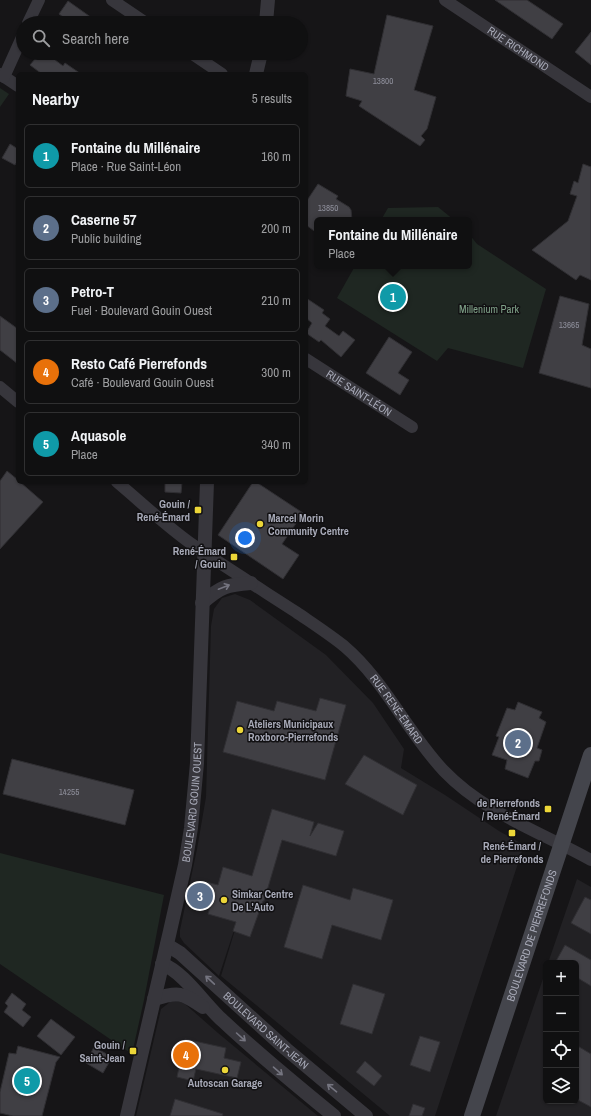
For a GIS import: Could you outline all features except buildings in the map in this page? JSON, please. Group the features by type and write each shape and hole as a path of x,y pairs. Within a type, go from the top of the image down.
{"main road":[{"name":"BOULEVARD DE PIERREFONDS","path":"472,1116 591,755"}],"street":[{"path":"31,16 39,0"},
{"path":"112,0 136,16"},
{"path":"267,16 268,0"},
{"name":"RUE RICHMOND","path":"445,0 591,98"},
{"path":"16,49 2,76 16,85"},
{"path":"201,60 219,72"},
{"path":"256,72 259,60"},
{"name":"RUE SAINT-LÉON","path":"308,360 412,427"},
{"path":"0,387 16,400"},
{"name":"RUE RENÉ-ÉMARD","path":"119,484 167,525 204,552 322,630 354,655 380,685 433,759 462,788 534,832 591,860"},
{"name":"BOULEVARD GOUIN OUEST","path":"127,1116 167,945 188,844 196,785 207,484"},
{"path":"202,603 224,587 251,583"},
{"name":"BOULEVARD SAINT-JEAN","path":"167,945 180,952 286,1049 366,1116"},
{"name":"BOULEVARD SAINT-JEAN","path":"162,964 170,967 200,996 220,1019 334,1116"},
{"path":"154,1000 168,995 180,994 188,997 220,1019"}],"shaded area":[{"path":"235,594 250,600 326,655 373,703 404,749 401,768 499,831 524,845 435,1116 390,1116 221,976 244,900 219,976 184,943 180,937 180,930 206,797 211,626 214,609 222,598"},
{"path":"577,879 591,887 591,1116 496,1116 543,979 543,1104 579,1104 579,960 549,960"},
{"path":"179,1001 185,1004 318,1116 136,1116 161,1009 170,1002"}],"green space":[{"path":"0,88 9,94 0,107"},
{"path":"438,207 450,217 383,217 388,208"},
{"name":"Millenium Park","path":"472,238 477,244 546,289 523,368 448,348 437,361 337,298 353,269 472,269"},
{"path":"0,853 164,895 132,1054 0,964"}],"place":[{"name":"Fontaine du Millénaire","path":"393,297"},
{"name":"Gouin / René-Émard","path":"198,510"},
{"name":"Marcel Morin Community Centre","path":"260,524"},
{"name":"René-Émard / Gouin","path":"234,557"},
{"name":"Ateliers Municipaux Roxboro-Pierrefonds","path":"240,730"},
{"name":"Caserne 57","path":"518,743"},
{"name":"de Pierrefonds / René-Émard","path":"548,809"},
{"name":"René-Émard / de Pierrefonds","path":"512,833"},
{"name":"Petro-T","path":"200,896"},
{"name":"Simkar Centre De L'Auto","path":"224,900"},
{"name":"Gouin / Saint-Jean","path":"133,1051"},
{"name":"Resto Café Pierrefonds","path":"186,1055"},
{"name":"Autoscan Garage","path":"225,1070"},
{"name":"Aquasole","path":"27,1081"}]}
